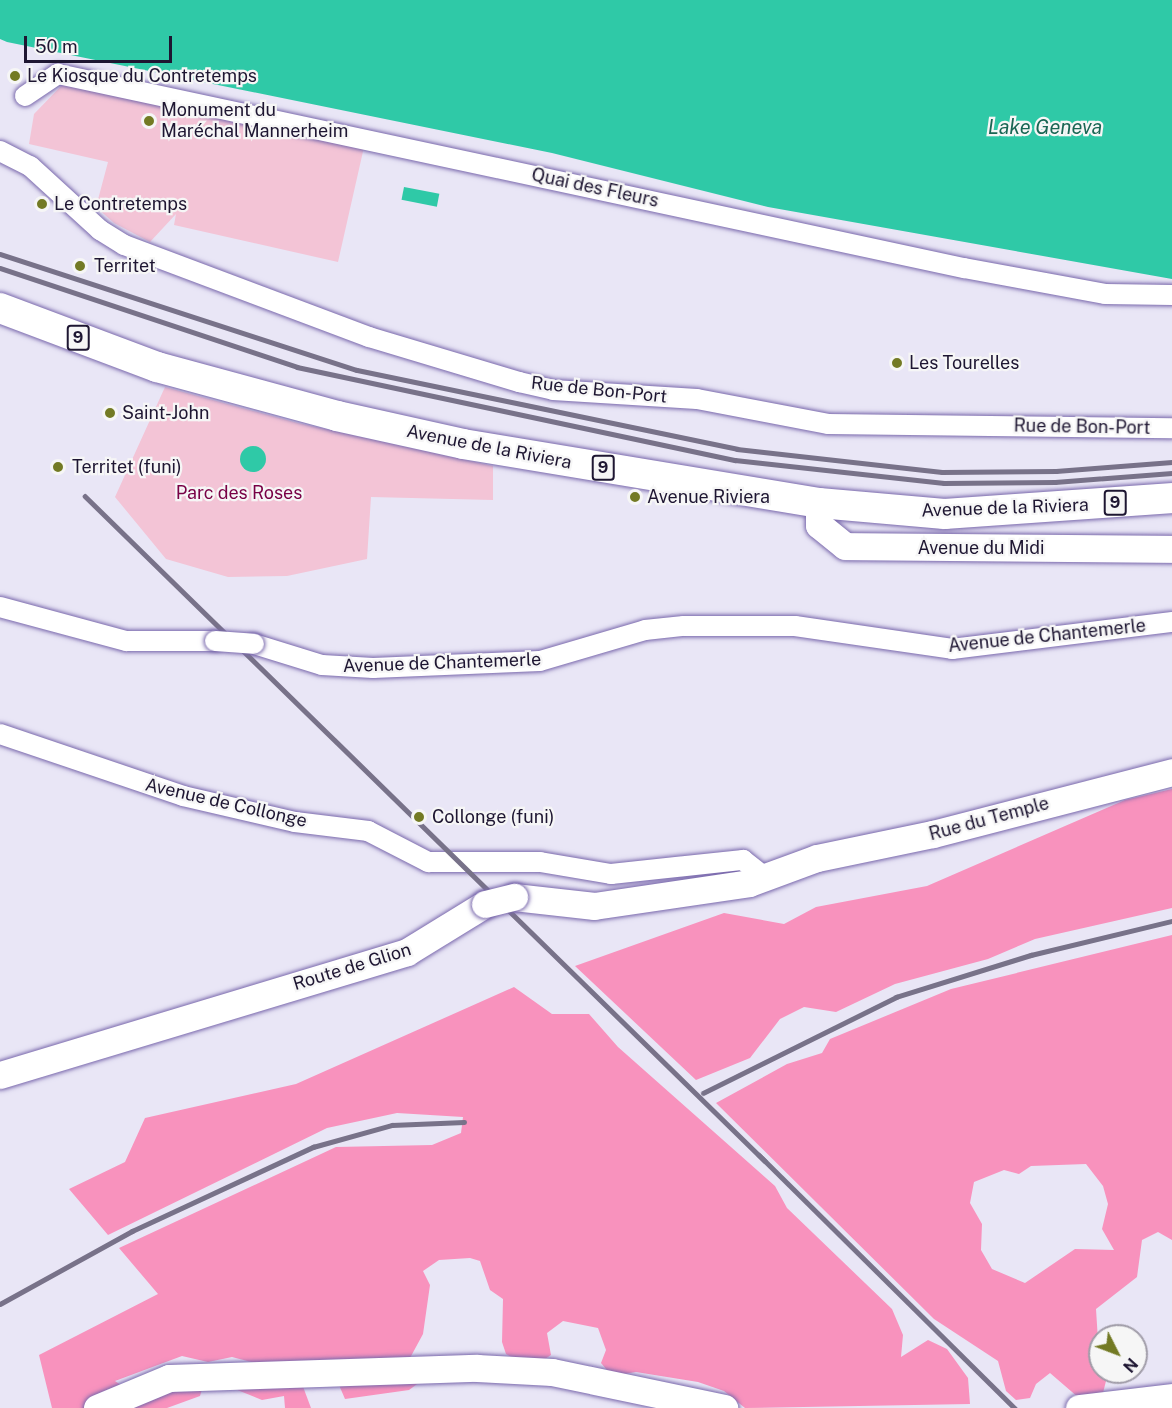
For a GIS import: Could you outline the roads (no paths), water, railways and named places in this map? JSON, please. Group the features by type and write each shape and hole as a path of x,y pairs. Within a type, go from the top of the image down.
{"main road":[{"name":"Avenue de la Riviera","path":"0,308 157,367 337,416 464,444 819,503 945,513 1172,498"}],"street":[{"name":"Quai des Fleurs","path":"25,96 58,74 964,268 1105,294 1172,295"},
{"name":"Rue de Bon-Port","path":"4,152 124,244 369,337 519,382 553,390 697,399 828,424 1172,428"},
{"name":"Avenue du Midi","path":"819,503 819,525 845,546 1172,549"},
{"name":"Avenue de Chantemerle","path":"0,607 126,641 215,641 254,644 322,665 373,668 540,661 645,630 684,626 795,626 952,648 1172,622"},
{"name":"Avenue de Collonge","path":"0,734 183,796 295,822 368,831 417,858 439,864 540,862 611,874 743,860 766,878"},
{"name":"Rue du Temple","path":"804,861 1172,772"},
{"name":"Route de Glion","path":"0,1075 407,952 485,904 514,897 604,906 766,878 804,861"},
{"path":"97,1408 169,1378 477,1368 552,1372 724,1408"},
{"path":"1079,1408 1172,1397"}],"water":[{"name":"Lake Geneva","path":"0,0 1172,0 1172,279 768,207 552,153 7,42 0,39"},
{"path":"404,187 439,194 437,207 402,200"},
{"path":"253,446 262,450 266,459 262,468 253,472 244,468 240,459 244,450"}],"railway":[{"path":"0,254 357,370 737,449 942,472 1056,471 1172,462"},
{"path":"0,268 297,367 735,460 944,483 1055,482 1172,473"},
{"path":"85,496 765,1161"},
{"path":"703,1093 896,997 1031,955 1172,921"},
{"path":"0,1304 132,1231 313,1147 392,1125 464,1122"},
{"path":"759,1155 1015,1408"}],"place":[{"name":"Le Kiosque du Contretemps","path":"15,76"},
{"name":"Monument du Maréchal Mannerheim","path":"149,121"},
{"name":"Le Contretemps","path":"42,204"},
{"name":"Territet","path":"80,266"},
{"name":"Les Tourelles","path":"897,363"},
{"name":"Saint-John","path":"110,413"},
{"name":"Territet (funi)","path":"58,467"},
{"name":"Avenue Riviera","path":"635,497"},
{"name":"Collonge (funi)","path":"419,817"}],"park label":[{"name":"Parc des Roses","path":"239,493"}]}
